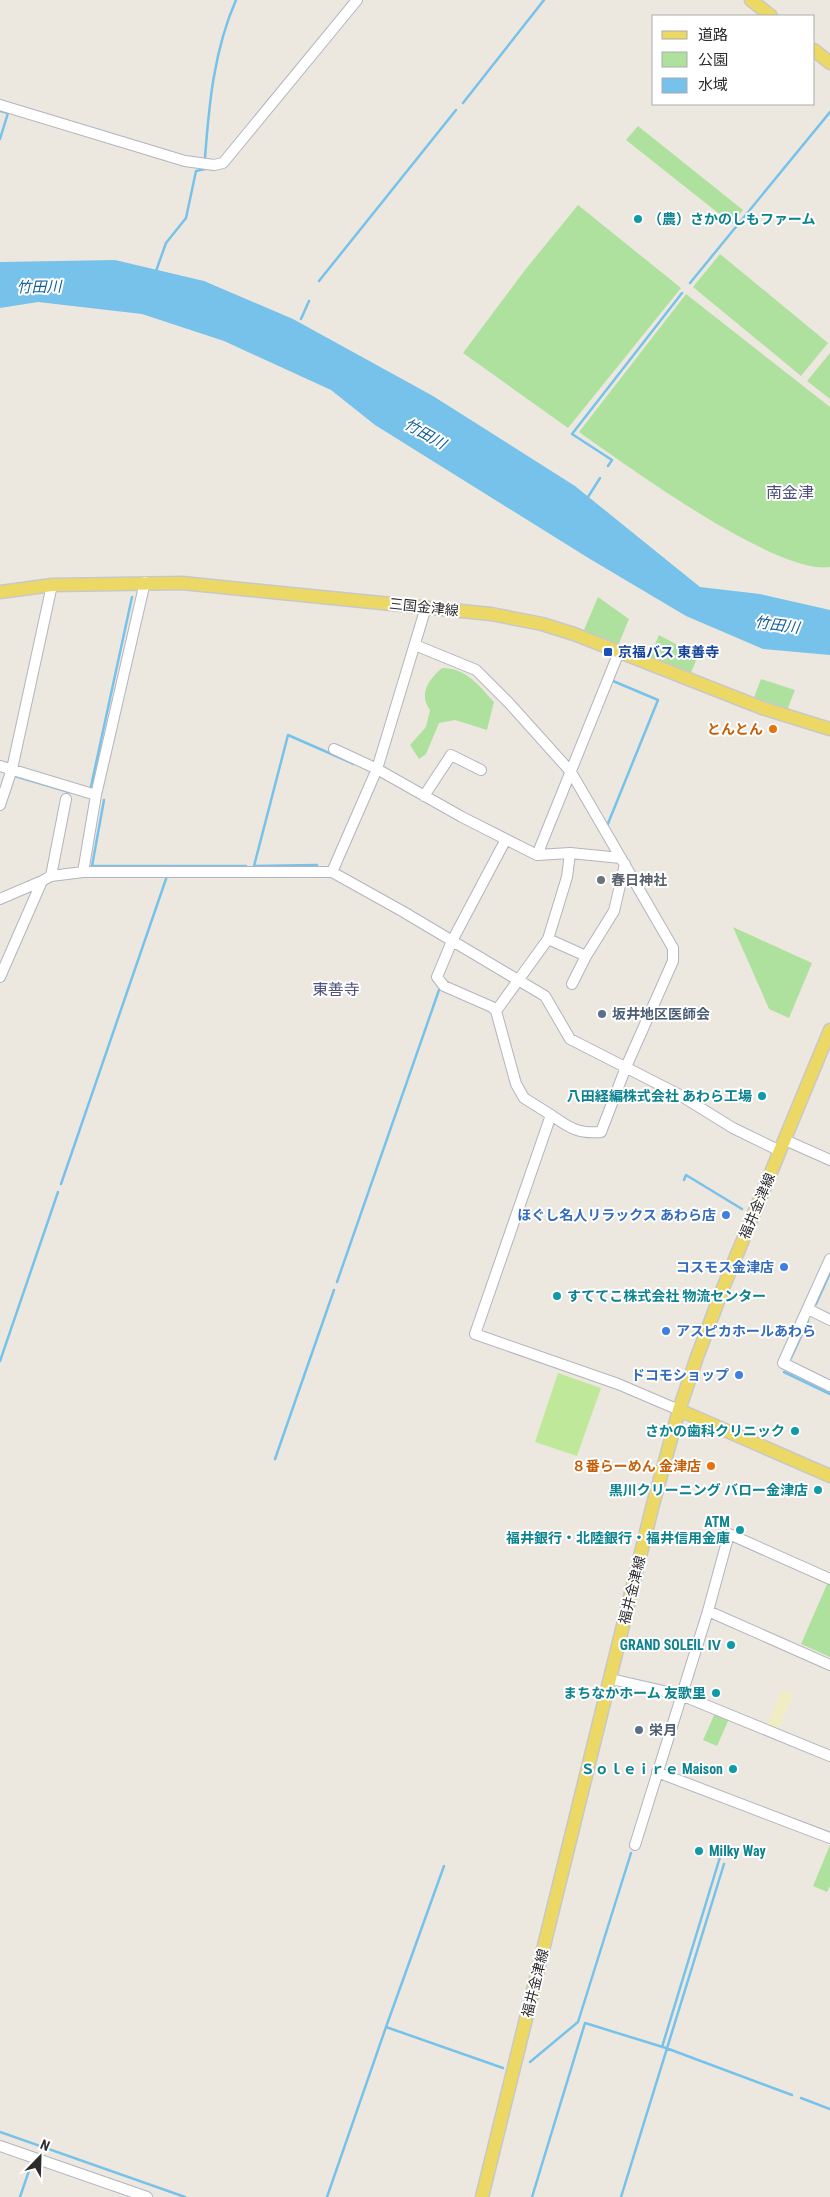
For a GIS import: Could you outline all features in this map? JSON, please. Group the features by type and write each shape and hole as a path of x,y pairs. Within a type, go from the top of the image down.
{"main road":[{"path":"751,0 770,15"},
{"path":"815,51 830,63"},
{"name":"三国金津線","path":"0,592 52,585 145,582 215,585 318,598 491,614 542,624 620,652 762,708 830,728"},
{"name":"福井金津線","path":"482,2197 652,1508 679,1410 723,1288 830,1030"},
{"path":"679,1410 830,1476"}],"street":[{"path":"0,105 185,160 214,165 223,163 357,0"},
{"path":"82,872 96,794 145,582"},
{"path":"0,805 12,769 52,585"},
{"path":"332,872 377,769 426,607"},
{"path":"415,645 476,670 509,703 571,772 673,948 674,961 626,1067 601,1132 587,1133 575,1131 524,1098 516,1084 496,1011 492,1007 444,986 437,977 452,942 505,841"},
{"path":"537,855 620,652"},
{"path":"334,750 377,769 505,841 537,855 570,853 623,861"},
{"path":"424,796 451,755 481,770"},
{"path":"0,766 96,794"},
{"path":"0,977 46,878 66,799"},
{"path":"496,1011 548,939 567,877 570,853"},
{"path":"572,984 586,956 614,911 623,861"},
{"path":"0,899 46,878 82,872 332,872 545,996 570,1039 678,1094 733,1128 782,1146 830,1160"},
{"path":"548,939 586,956"},
{"path":"551,1116 475,1334 618,1384 679,1410"},
{"path":"830,1259 783,1363 830,1386"},
{"path":"808,1310 830,1320"},
{"path":"635,1845 708,1611 728,1534 830,1579"},
{"path":"708,1611 830,1664"},
{"path":"611,1679 681,1695 830,1756"},
{"path":"658,1772 830,1838"},
{"path":"0,2146 147,2197"}],"green space":[{"path":"638,126 743,210 732,224 626,140"},
{"path":"578,205 681,288 568,428 463,353 525,270"},
{"path":"720,254 828,343 801,376 693,287"},
{"path":"686,294 830,407 830,567 806,565 775,554 739,537 665,491 579,432"},
{"path":"830,353 830,399 807,381"},
{"path":"598,597 629,619 618,646 583,632"},
{"path":"659,635 698,656 690,675 649,658"},
{"path":"442,668 459,671 472,679 494,702 487,730 455,720 439,723 426,754 419,759 410,745 426,727 430,710 425,693 429,682"},
{"path":"761,679 795,690 786,713 753,700"},
{"path":"733,927 812,963 789,1018 769,1009"},
{"path":"558,1373 601,1388 577,1456 535,1442"},
{"path":"828,1582 830,1583 830,1657 801,1644"},
{"path":"715,1713 729,1719 717,1746 703,1740"},
{"path":"830,1845 830,1886 827,1892 813,1886"}],"sand":[{"path":"782,1690 793,1695 778,1730 767,1726"}],"water":[{"name":"竹田川","path":"115,260 204,281 293,319 433,396 575,486 700,587 760,594 830,610 830,655 763,649 686,616 590,559 375,425 331,390 224,341 142,314 38,302 0,308 0,262"}],"waterway":[{"path":"205,158 214,78 222,38 236,0"},
{"path":"463,103 544,0"},
{"path":"319,281 456,110"},
{"path":"0,111 8,113 0,139"},
{"path":"690,283 830,112"},
{"path":"156,271 166,243 186,218 196,171 205,169"},
{"path":"608,466 612,460 572,434 682,293"},
{"path":"301,319 309,301"},
{"path":"588,497 600,478"},
{"path":"90,791 132,597"},
{"path":"607,826 658,700 613,681"},
{"path":"317,865 254,866 288,735 354,764"},
{"path":"15,776 69,792"},
{"path":"104,800 92,866 246,866"},
{"path":"61,1184 167,876"},
{"path":"337,1282 439,990"},
{"path":"684,1180 686,1175 742,1209"},
{"path":"0,1361 58,1192"},
{"path":"816,1304 830,1273"},
{"path":"275,1459 334,1290"},
{"path":"791,1358 808,1321"},
{"path":"784,1372 830,1394"},
{"path":"662,2047 724,1844"},
{"path":"530,2062 578,2022 631,1853"},
{"path":"621,2197 724,1864"},
{"path":"386,2027 444,1866"},
{"path":"532,2197 585,2023 666,2048 792,2095"},
{"path":"327,2197 386,2027 503,2068"},
{"path":"801,2098 830,2109"},
{"path":"0,2132 185,2197"},
{"path":"20,2197 32,2162"}],"place":[{"name":"（農）さかのしもファーム","path":"638,219"},
{"name":"京福バス 東善寺","path":"608,652"},
{"name":"とんとん","path":"773,729"},
{"name":"春日神社","path":"601,880"},
{"name":"坂井地区医師会","path":"602,1014"},
{"name":"八田経編株式会社 あわら工場","path":"762,1096"},
{"name":"ほぐし名人リラックス あわら店","path":"726,1215"},
{"name":"コスモス金津店","path":"784,1267"},
{"name":"すててこ株式会社 物流センター","path":"557,1296"},
{"name":"アスピカホールあわら","path":"666,1331"},
{"name":"ドコモショップ","path":"739,1375"},
{"name":"さかの歯科クリニック","path":"795,1431"},
{"name":"８番らーめん 金津店","path":"711,1466"},
{"name":"黒川クリーニング バロー金津店","path":"818,1490"},
{"name":"ATM 福井銀行・北陸銀行・福井信用金庫","path":"740,1530"},
{"name":"GRAND SOLEIL Ⅳ","path":"731,1645"},
{"name":"まちなかホーム 友歌里","path":"716,1693"},
{"name":"栄月","path":"639,1730"},
{"name":"Ｓｏｌｅｉｒｅ Maison","path":"733,1769"},
{"name":"Milky Way","path":"699,1851"}],"district":[{"name":"南金津","path":"790,492"},
{"name":"東善寺","path":"336,989"}]}
